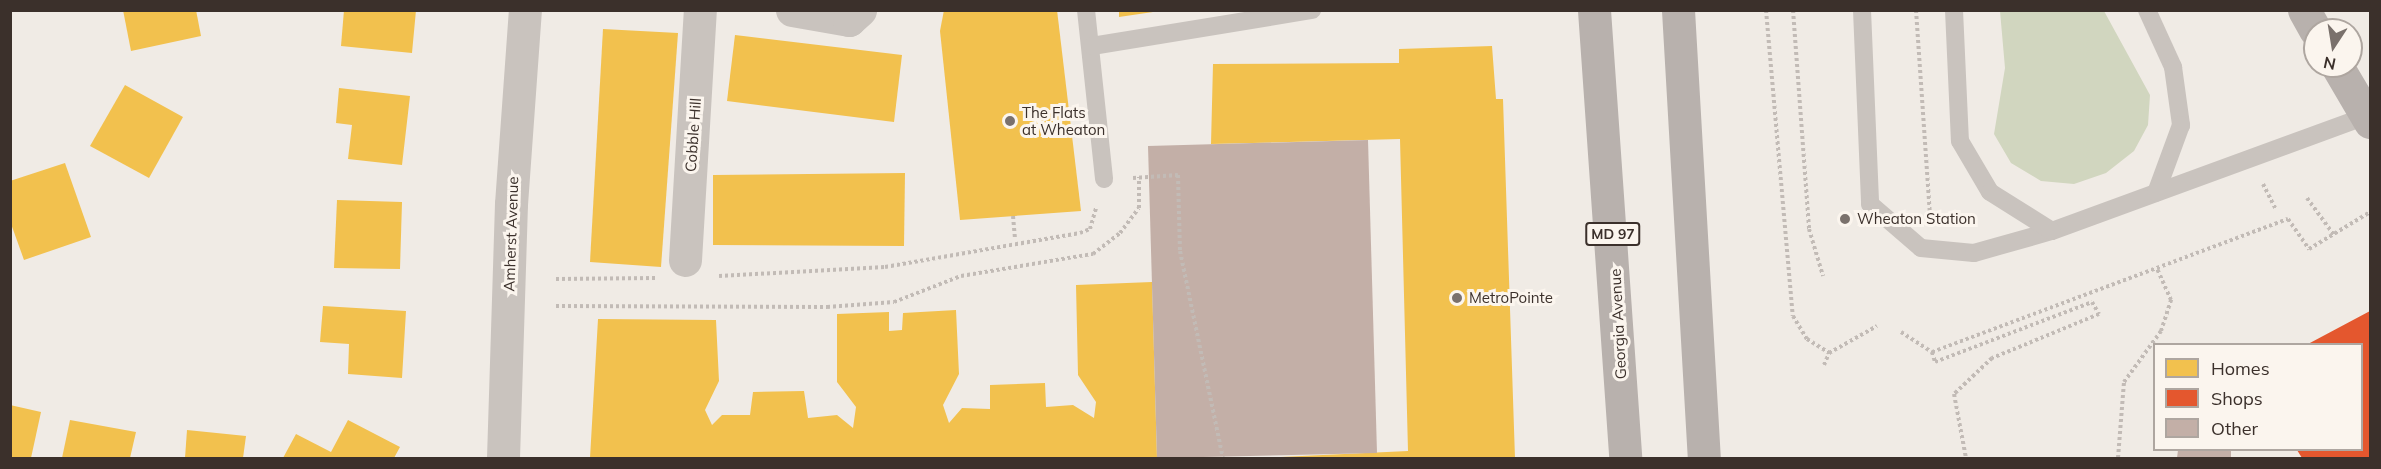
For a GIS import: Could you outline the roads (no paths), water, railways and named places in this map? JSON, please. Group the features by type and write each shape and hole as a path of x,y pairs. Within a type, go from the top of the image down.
{"main road":[{"name":"Georgia Avenue","path":"1594,10 1625,459"},
{"path":"1678,10 1704,459"},
{"path":"2344,78 2369,119"}],"street":[{"name":"Amherst Avenue","path":"502,459 511,204 525,10"},
{"name":"Cobble Hill","path":"685,272 700,10"},
{"path":"792,10 849,20 860,10"}],"lane":[{"path":"1086,10 1092,46 1104,180"},
{"path":"1092,46 1312,10"},
{"path":"1862,10 1870,204 1921,248 1974,253 2052,231 2369,119"},
{"path":"1954,10 1960,141 1990,192 2052,231"},
{"path":"2147,10 2173,67 2181,125 2156,193"}],"place":[{"name":"The Flats at Wheaton","path":"1010,121"},
{"name":"Wheaton Station","path":"1845,219"},
{"name":"MetroPointe","path":"1457,298"}]}
